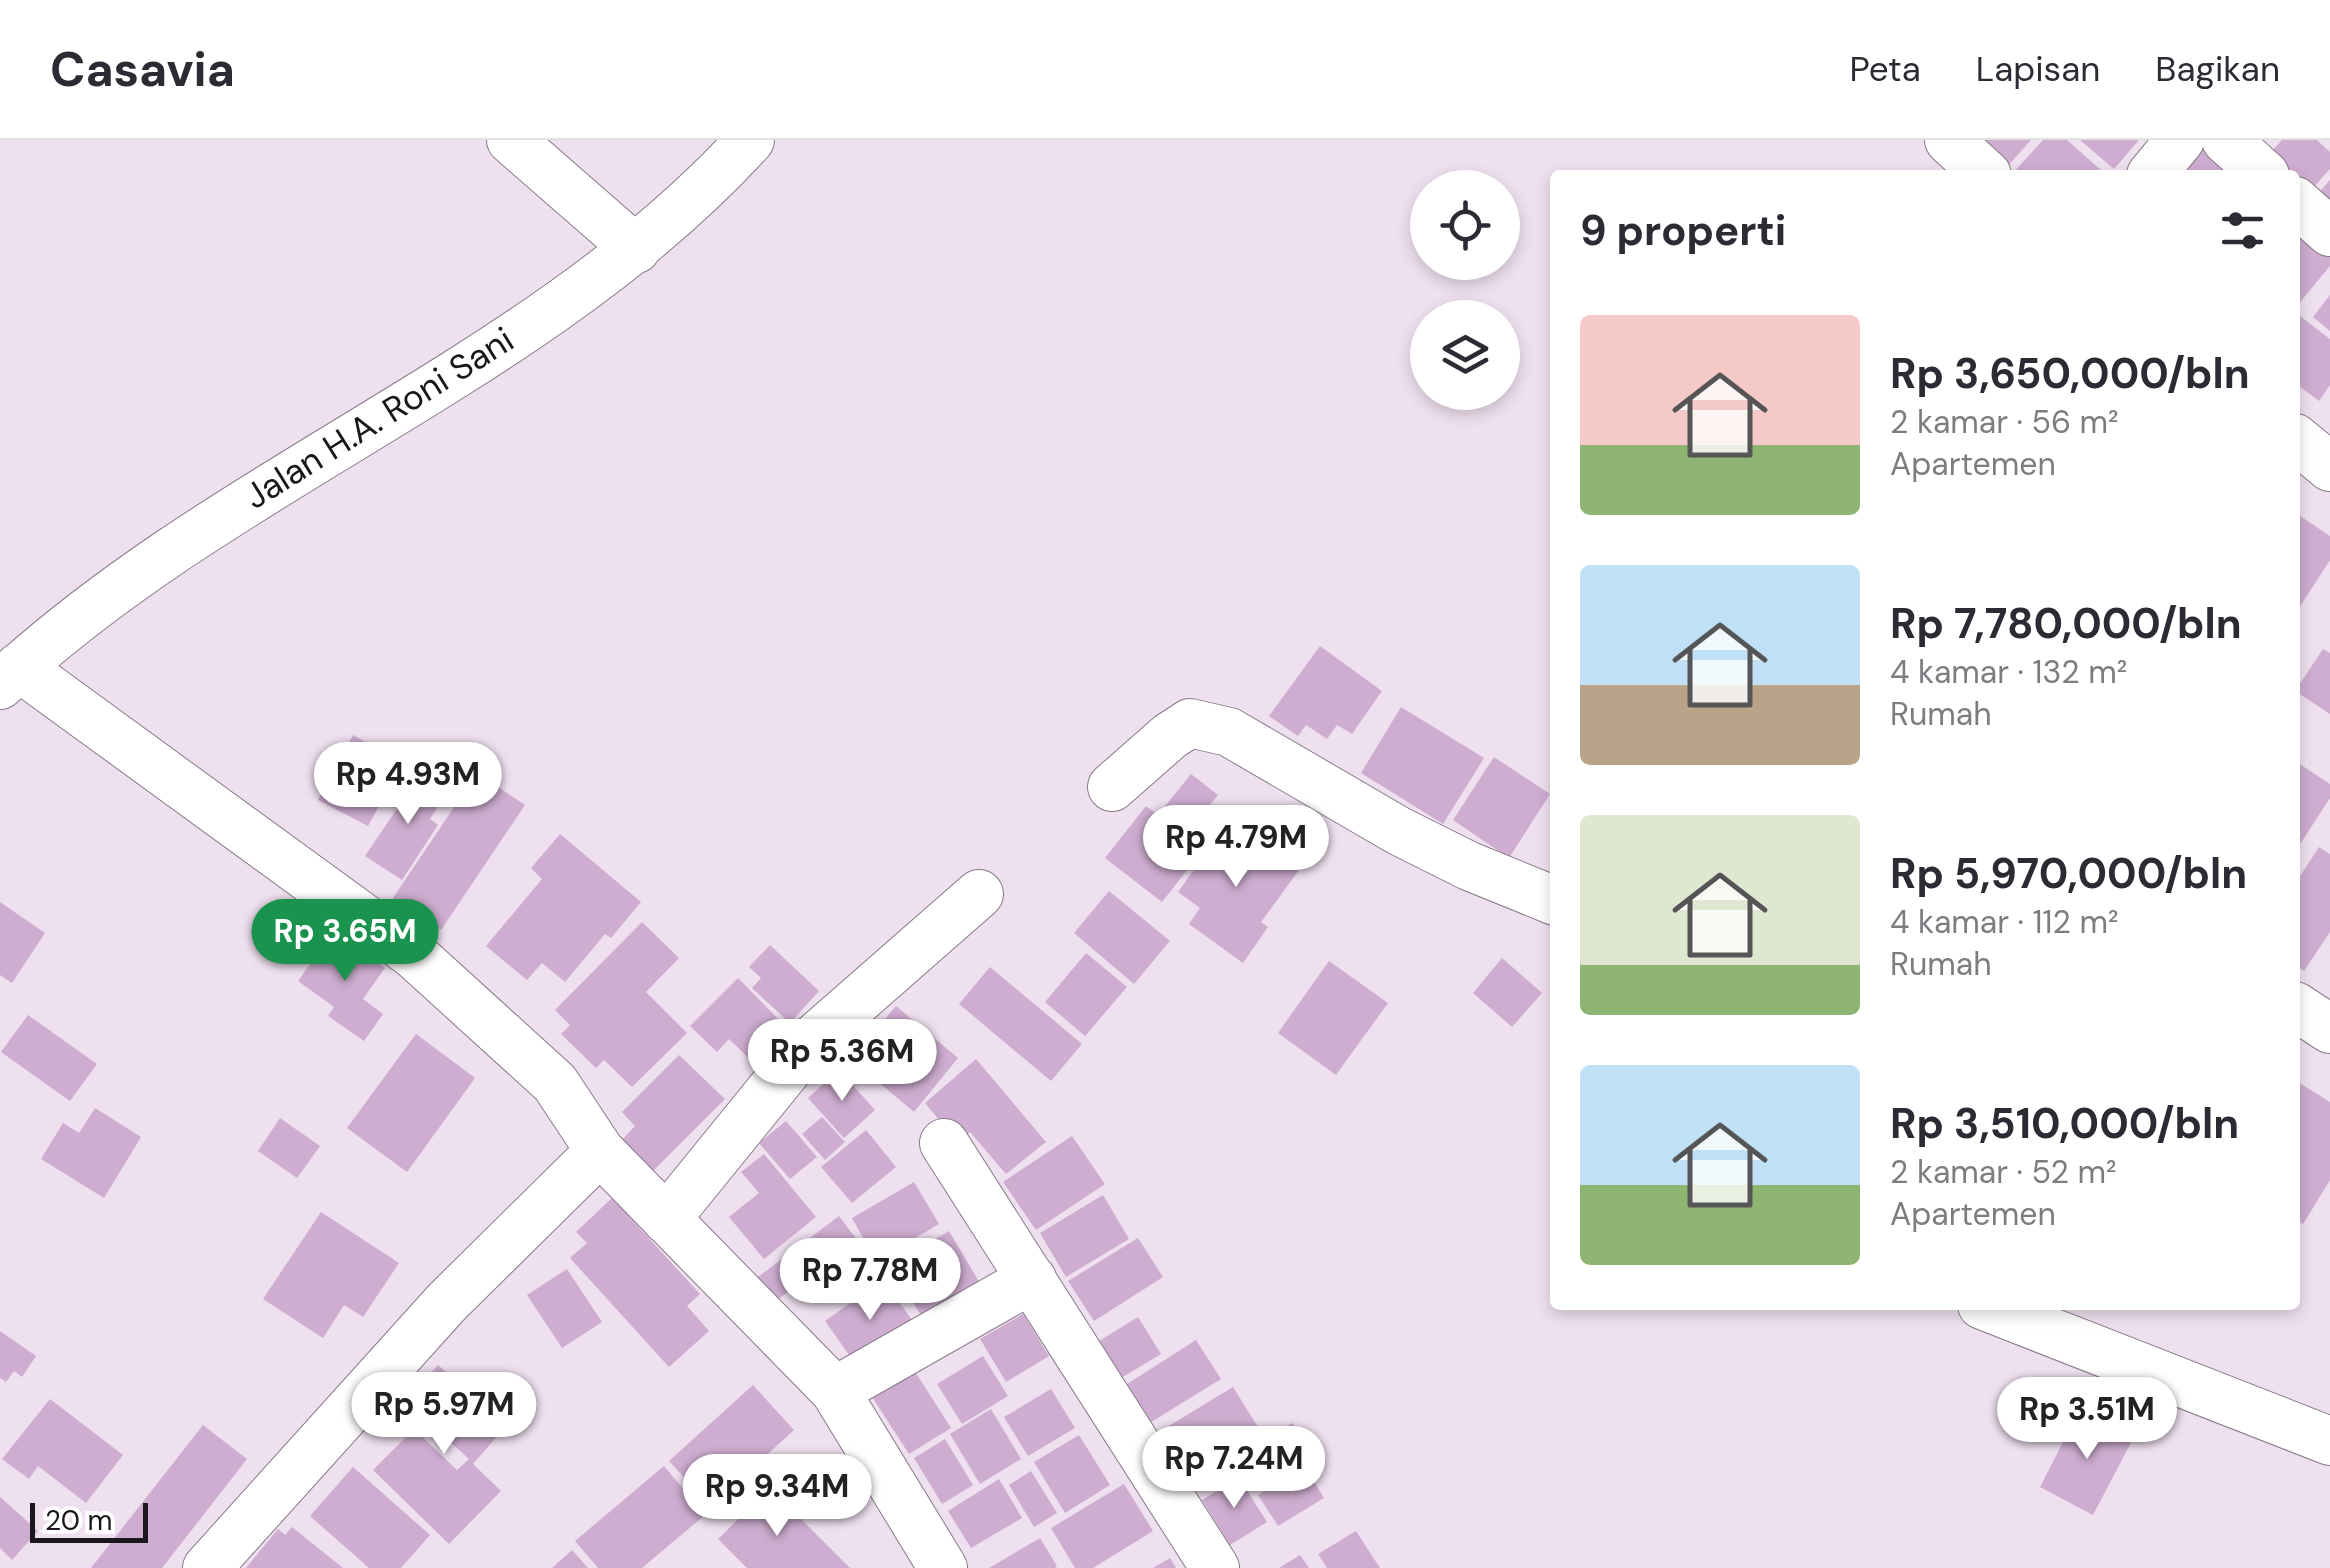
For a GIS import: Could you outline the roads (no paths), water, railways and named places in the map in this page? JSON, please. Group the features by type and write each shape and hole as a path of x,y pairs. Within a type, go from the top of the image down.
{"street":[{"path":"511,140 636,250"},
{"name":"Jalan H.A. Roni Sani","path":"9,676 171,549 490,350 636,250 750,140"},
{"path":"1949,140 1982,170"},
{"path":"2155,170 2180,140"},
{"path":"2226,140 2259,170"},
{"path":"2300,205 2330,232"},
{"path":"2300,442 2330,467"},
{"path":"9,676 413,954 555,1083 600,1152 835,1391 943,1568"},
{"path":"1112,787 1190,723 1230,732 1400,832 1550,899"},
{"path":"666,1219 810,1043 979,894"},
{"path":"2300,1009 2330,1029"},
{"path":"944,1143 1215,1568"},
{"path":"207,1568 447,1302 600,1152"},
{"path":"835,1391 1032,1280"},
{"path":"1995,1310 2330,1441"}]}
